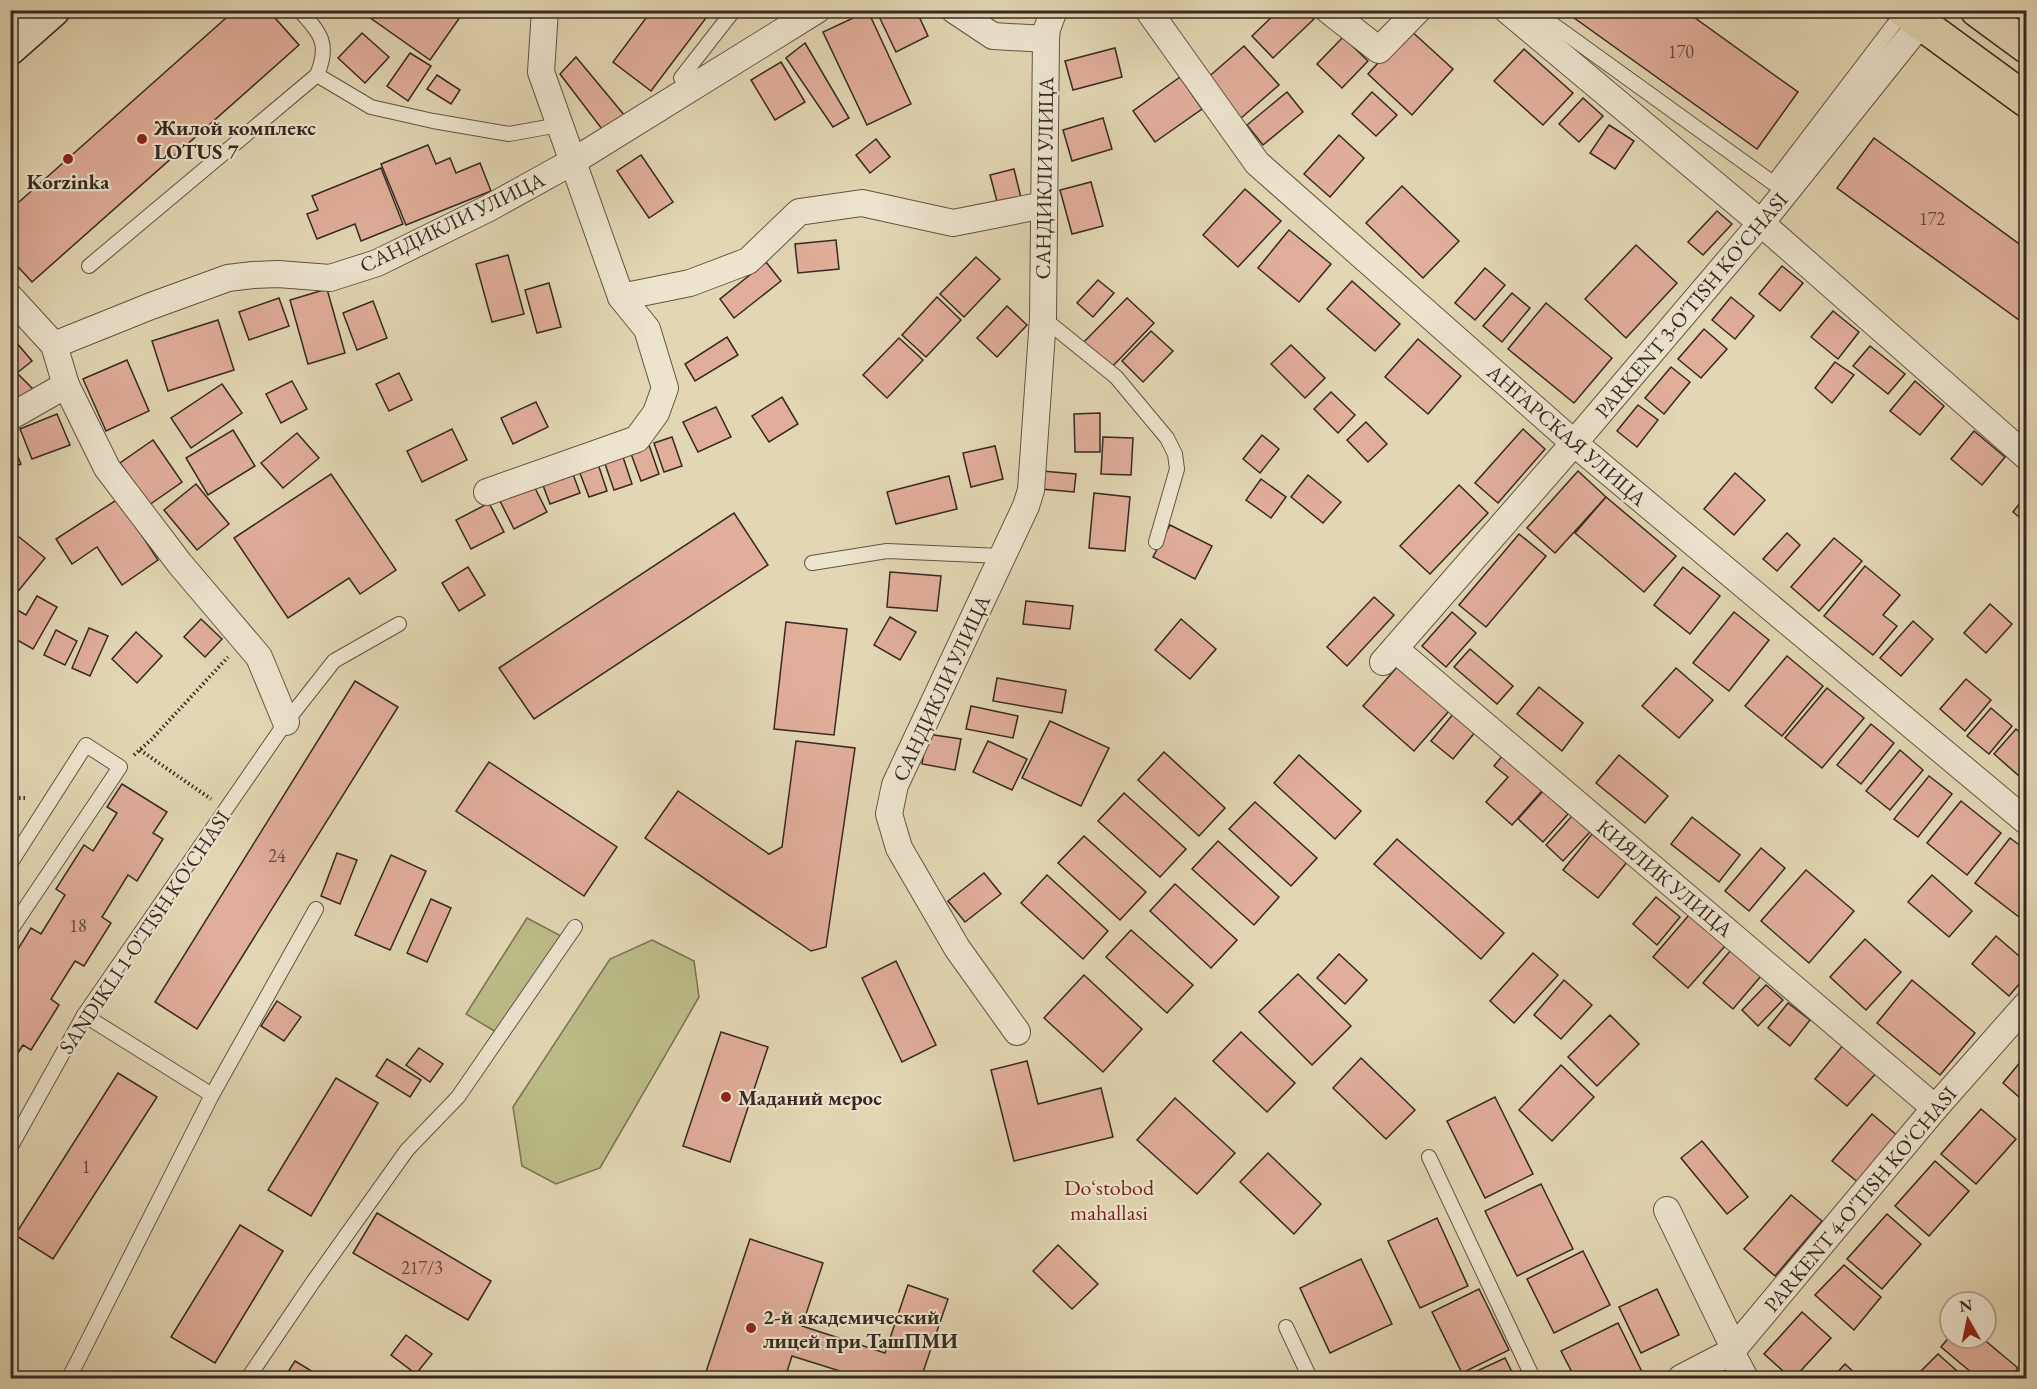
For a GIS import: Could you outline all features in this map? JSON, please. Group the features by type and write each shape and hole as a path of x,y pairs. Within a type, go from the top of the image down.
{"main road":[{"path":"1977,10 2026,46"},
{"path":"1909,15 2026,100"}],"street":[{"path":"10,48 53,10"},
{"path":"487,492 637,439 656,413 665,388 647,329 621,297 541,72 545,10"},
{"name":"САНДИКЛИ УЛИЦА","path":"54,345 228,278 253,274 278,274 330,278 377,263 487,209 572,162 818,10"},
{"path":"954,10 993,36 1046,39"},
{"name":"САНДИКЛИ УЛИЦА","path":"1017,1032 957,948 899,848 889,814 895,785 1026,506 1031,490 1043,318 1046,39 1054,10"},
{"name":"АНГАРСКАЯ УЛИЦА","path":"1148,10 1257,163 1574,443 2026,820"},
{"path":"1328,10 1379,50 1418,10"},
{"path":"1507,10 1761,223 2026,456"},
{"name":"PARKENT 3-O'TISH KO'CHASI","path":"1389,655 1574,443 1761,223 1909,15"},
{"path":"621,297 690,283 748,261 799,212 862,203 953,224 1044,205"},
{"path":"10,297 54,345 66,385 107,468 180,564 258,657 286,722"},
{"path":"10,417 66,385"},
{"name":"КИЯЛИК УЛИЦА","path":"1389,655 1935,1108"},
{"name":"PARKENT 4-O'TISH KO'CHASI","path":"1681,1378 1733,1350 1935,1108 2026,1005"},
{"path":"1667,1210 1745,1378"}],"lane":[{"path":"89,266 316,75 324,50 322,38 316,27 299,10"},
{"path":"681,78 734,10"},
{"path":"1533,10 1773,183 1909,15"},
{"path":"316,75 371,107 434,121 509,134 559,125"},
{"path":"1043,318 1116,377 1167,438 1175,454 1177,469 1156,542"},
{"path":"812,563 887,551 1001,556"},
{"name":"SANDIKLI 1-O'TISH KO'CHASI","path":"10,1148 84,1015 286,722 334,662 399,624"},
{"path":"10,864 86,745 120,768 10,931"},
{"path":"69,1378 212,1095 315,909"},
{"path":"248,1378 407,1150 458,1097 575,927"},
{"path":"84,1015 212,1095"},
{"path":"1429,1157 1533,1378"},
{"path":"1286,1327 1310,1378"}],"path":[{"path":"120,768 140,750 244,640"},
{"path":"140,750 226,809"}],"green space":[{"path":"527,918 561,936 501,1035 466,1014"},
{"path":"652,940 694,961 699,997 600,1168 556,1184 522,1166 513,1107 610,959"}],"building":[{"name":"Жилой комплекс LOTUS 7","path":"235,10 268,10 299,45 32,282 10,258 10,210"},
{"path":"359,10 465,10 430,60"},
{"path":"652,10 712,10 651,91 613,62"},
{"path":"876,10 916,10 928,36 896,52"},
{"path":"1279,10 1306,10 1314,19 1273,58 1252,36"},
{"path":"1563,10 1684,10 1798,92 1757,149"},
{"path":"868,11 911,104 867,125 823,32"},
{"path":"1409,29 1453,69 1412,115 1368,74"},
{"path":"362,33 389,57 365,83 338,58"},
{"path":"1343,37 1368,61 1342,88 1317,64"},
{"path":"805,43 849,118 833,127 786,58"},
{"path":"1244,46 1279,85 1240,119 1205,80"},
{"path":"1115,48 1122,77 1073,90 1065,61"},
{"path":"1524,49 1573,93 1543,125 1494,81"},
{"path":"410,53 431,66 408,101 387,86"},
{"path":"576,57 625,116 605,133 560,74"},
{"path":"781,62 805,102 775,120 751,80"},
{"path":"437,75 460,90 451,104 427,89"},
{"path":"1180,77 1202,109 1155,142 1133,111"},
{"path":"1287,92 1303,112 1263,145 1247,125"},
{"path":"1372,92 1397,115 1376,136 1352,114"},
{"path":"1583,98 1603,116 1579,142 1559,124"},
{"path":"1103,118 1112,149 1072,161 1063,130"},
{"path":"1609,125 1634,141 1615,169 1590,153"},
{"path":"1339,135 1364,158 1330,197 1304,174"},
{"path":"1874,138 2026,249 2026,325 1837,188"},
{"path":"876,139 890,157 870,173 856,155"},
{"path":"428,145 436,164 450,158 456,173 480,163 491,191 406,225 381,164"},
{"path":"641,155 673,202 649,218 617,171"},
{"path":"381,168 403,224 361,241 355,224 317,239 307,214 318,210 312,196"},
{"path":"1014,169 1022,202 999,209 990,175"},
{"path":"1091,182 1103,226 1072,234 1060,190"},
{"path":"1402,186 1459,241 1423,278 1366,223"},
{"path":"1245,189 1281,221 1238,267 1203,235"},
{"path":"1717,211 1732,224 1703,255 1688,242"},
{"path":"1289,230 1331,264 1299,302 1258,268"},
{"path":"836,240 839,269 798,273 795,244"},
{"path":"1636,245 1677,283 1626,338 1585,299"},
{"path":"508,255 524,314 492,322 476,264"},
{"path":"976,257 1000,279 964,317 940,294"},
{"path":"766,262 781,281 734,318 720,299"},
{"path":"1782,266 1803,283 1780,311 1759,294"},
{"path":"1485,268 1505,285 1475,320 1455,303"},
{"path":"1098,280 1114,293 1093,317 1077,303"},
{"path":"1352,281 1400,324 1375,351 1327,309"},
{"path":"549,283 561,327 537,333 525,290"},
{"path":"327,289 345,353 308,364 290,300"},
{"path":"1512,293 1530,308 1502,342 1483,326"},
{"path":"937,297 961,320 926,357 902,335"},
{"path":"1731,297 1754,316 1735,339 1712,320"},
{"path":"279,298 289,326 249,340 239,312"},
{"path":"1127,298 1154,323 1110,369 1083,343"},
{"path":"373,301 387,338 357,350 343,313"},
{"path":"1546,303 1612,358 1574,403 1508,349"},
{"path":"1007,306 1027,325 997,357 977,338"},
{"path":"1833,311 1859,332 1838,359 1811,337"},
{"path":"218,320 234,370 168,391 152,341"},
{"path":"1704,329 1727,349 1701,378 1678,359"},
{"path":"1151,331 1173,351 1143,382 1122,361"},
{"path":"10,335 32,361 17,373 35,391 10,403"},
{"path":"727,337 738,355 695,381 685,364"},
{"path":"899,338 923,360 887,398 863,375"},
{"path":"1418,339 1461,376 1428,414 1385,377"},
{"path":"1291,345 1325,378 1305,398 1271,364"},
{"path":"1870,346 1905,374 1888,394 1853,366"},
{"path":"127,360 149,411 106,431 83,379"},
{"path":"1835,362 1854,375 1832,403 1815,388"},
{"path":"1671,367 1690,382 1664,414 1645,398"},
{"path":"399,373 412,400 389,411 376,384"},
{"path":"292,381 307,409 281,423 266,394"},
{"path":"1915,381 1944,406 1920,435 1890,411"},
{"path":"222,384 242,413 191,448 171,418"},
{"path":"1331,392 1355,415 1338,433 1314,409"},
{"path":"782,397 798,424 769,442 752,416"},
{"path":"536,402 548,427 513,444 501,418"},
{"path":"1638,405 1658,420 1637,447 1617,431"},
{"path":"716,407 731,437 698,452 683,422"},
{"path":"1100,413 1100,452 1075,452 1074,414"},
{"path":"57,414 70,445 32,459 20,429"},
{"path":"1366,422 1387,444 1368,462 1347,440"},
{"path":"452,429 467,460 422,482 407,451"},
{"path":"1523,429 1545,449 1498,503 1475,483"},
{"path":"233,430 255,466 208,495 186,458"},
{"path":"1974,431 2005,457 1982,485 1951,459"},
{"path":"297,433 319,458 283,488 261,463"},
{"path":"1262,435 1279,449 1260,473 1243,459"},
{"path":"672,437 682,466 664,472 654,443"},
{"path":"1103,437 1133,438 1131,475 1101,474"},
{"path":"10,438 21,464 10,469"},
{"path":"153,440 182,482 149,505 120,463"},
{"path":"649,445 659,474 641,481 630,451"},
{"path":"995,446 1003,479 971,487 963,453"},
{"path":"622,454 632,484 614,490 604,461"},
{"path":"597,461 607,491 589,497 578,468"},
{"path":"571,469 580,493 550,504 541,480"},
{"path":"1042,471 1076,474 1074,492 1041,489"},
{"path":"1578,471 1606,497 1555,553 1527,528"},
{"path":"1735,473 1765,500 1734,535 1704,509"},
{"path":"331,474 396,570 360,594 349,578 288,618 234,538"},
{"path":"1308,475 1341,502 1323,523 1291,497"},
{"path":"949,476 957,509 896,524 887,492"},
{"path":"1261,479 1286,497 1271,518 1246,500"},
{"path":"532,482 547,512 514,529 499,499"},
{"path":"196,484 229,524 197,550 164,510"},
{"path":"1459,485 1488,513 1430,574 1400,546"},
{"path":"1094,493 1130,497 1125,551 1089,548"},
{"path":"2026,495 2026,523 2013,512"},
{"path":"1606,497 1676,556 1644,592 1575,533"},
{"path":"118,499 158,560 122,585 97,547 72,564 56,539"},
{"path":"489,503 504,532 471,549 456,520"},
{"path":"734,513 768,565 534,719 499,668"},
{"path":"1170,525 1212,546 1195,579 1153,557"},
{"path":"13,532 45,558 11,600 10,535"},
{"path":"1787,533 1800,545 1777,571 1763,559"},
{"path":"1519,534 1546,556 1486,627 1459,605"},
{"path":"1834,538 1862,561 1819,611 1791,587"},
{"path":"1865,566 1900,595 1883,615 1897,626 1873,655 1824,616"},
{"path":"468,567 485,595 459,611 442,583"},
{"path":"1683,567 1720,596 1690,634 1654,605"},
{"path":"890,572 941,576 937,611 887,607"},
{"path":"37,596 57,607 33,649 10,636 10,606 26,615"},
{"path":"1374,597 1394,615 1347,666 1327,647"},
{"path":"1026,601 1073,606 1070,629 1023,624"},
{"path":"1990,604 2012,624 1986,653 1964,633"},
{"path":"1452,612 1476,633 1446,667 1422,646"},
{"path":"1734,612 1769,640 1729,691 1693,663"},
{"path":"890,617 916,632 900,660 874,645"},
{"path":"201,619 222,639 205,657 184,637"},
{"path":"1181,619 1216,649 1190,679 1155,650"},
{"path":"1913,621 1933,639 1901,676 1880,658"},
{"path":"786,622 847,629 834,735 774,729"},
{"path":"89,628 108,636 90,676 72,668"},
{"path":"56,630 77,641 65,665 44,655"},
{"path":"136,632 162,656 137,683 112,659"},
{"path":"1470,649 1513,686 1497,704 1454,667"},
{"path":"1787,656 1823,686 1782,736 1745,706"},
{"path":"1398,666 1449,711 1414,751 1363,706"},
{"path":"1676,668 1713,700 1679,738 1642,706"},
{"path":"997,678 1066,690 1062,713 993,701"},
{"path":"1966,679 1991,700 1965,731 1940,709"},
{"path":"355,681 398,707 197,1029 155,1002"},
{"path":"1539,687 1583,723 1562,751 1517,714"},
{"path":"1827,688 1864,718 1822,768 1785,738"},
{"path":"971,706 1018,716 1013,738 966,729"},
{"path":"1991,708 2012,726 1989,754 1967,736"},
{"path":"1454,713 1476,731 1453,759 1431,741"},
{"path":"1050,721 1109,748 1081,806 1022,778"},
{"path":"1871,724 1894,743 1861,784 1837,765"},
{"path":"2016,729 2026,738 2026,782 1994,754"},
{"path":"927,734 961,739 955,770 922,764"},
{"path":"796,741 855,748 826,947 811,951 645,838 678,791 769,854 782,847"},
{"path":"988,741 1027,759 1012,790 973,772"},
{"path":"1507,750 1547,785 1512,825 1486,802 1508,777 1494,766"},
{"path":"1900,750 1923,770 1890,810 1866,791"},
{"path":"1164,752 1225,808 1199,836 1138,780"},
{"path":"1299,755 1361,811 1335,839 1274,783"},
{"path":"1619,755 1668,796 1645,823 1596,783"},
{"path":"489,762 617,847 584,896 456,811"},
{"path":"1929,776 1952,794 1918,837 1894,819"},
{"path":"122,784 167,812 153,833 163,839 137,881 128,875 102,917 111,923 84,966 75,961 51,999 59,1005 31,1050 23,1045 10,1065 10,984 13,979 10,977 10,962 31,928 41,934 65,895 56,889 84,845 93,851 117,813 107,807"},
{"path":"1543,791 1568,814 1543,842 1518,819"},
{"path":"1124,793 1186,849 1160,877 1098,821"},
{"path":"1961,801 2001,833 1967,875 1927,843"},
{"path":"1255,802 1317,858 1291,886 1229,829"},
{"path":"1572,816 1590,832 1563,861 1546,845"},
{"path":"1692,817 1740,855 1719,882 1671,844"},
{"path":"1592,834 1627,862 1598,898 1563,870"},
{"path":"1084,836 1146,892 1120,920 1058,863"},
{"path":"2010,838 2026,850 2026,908 2019,917 1975,883"},
{"path":"1397,839 1504,933 1481,959 1374,864"},
{"path":"1218,841 1279,897 1254,925 1192,869"},
{"path":"1761,848 1785,868 1749,911 1725,891"},
{"path":"337,853 357,860 340,904 321,896"},
{"path":"391,855 426,871 390,950 355,935"},
{"path":"1806,870 1854,911 1809,963 1761,921"},
{"path":"984,873 1001,894 965,922 948,901"},
{"path":"1047,875 1108,931 1083,959 1021,903"},
{"path":"1932,875 1972,911 1949,937 1908,902"},
{"path":"1175,884 1237,940 1211,968 1150,911"},
{"path":"1656,897 1680,917 1657,945 1633,924"},
{"path":"431,899 451,908 427,962 407,953"},
{"path":"1689,915 1725,946 1688,988 1653,957"},
{"path":"1131,930 1193,985 1167,1013 1106,957"},
{"path":"1996,936 2026,962 2026,976 2009,996 1972,964"},
{"path":"1865,939 1901,972 1866,1010 1830,977"},
{"path":"1731,950 1761,976 1733,1009 1703,983"},
{"path":"1533,953 1558,975 1514,1023 1490,1001"},
{"path":"1339,954 1367,980 1345,1004 1317,978"},
{"path":"896,961 936,1045 902,1062 862,978"},
{"path":"1298,974 1351,1026 1312,1065 1259,1012"},
{"path":"1084,975 1142,1029 1103,1072 1044,1018"},
{"path":"1564,980 1592,1005 1561,1039 1534,1015"},
{"path":"1912,980 1975,1033 1940,1075 1877,1023"},
{"path":"1766,985 1783,1000 1758,1026 1742,1010"},
{"path":"277,1001 301,1017 284,1041 261,1026"},
{"path":"1788,1003 1810,1020 1790,1046 1768,1028"},
{"path":"1610,1015 1639,1044 1597,1086 1568,1057"},
{"name":"Маданий мерос","path":"721,1032 768,1047 730,1162 683,1146"},
{"path":"1241,1032 1295,1083 1267,1112 1213,1061"},
{"path":"1844,1044 1877,1072 1847,1106 1815,1079"},
{"path":"419,1048 443,1064 430,1082 406,1065"},
{"path":"2026,1055 2026,1103 2003,1083"},
{"path":"1361,1058 1415,1110 1386,1139 1333,1088"},
{"path":"387,1059 421,1080 410,1097 376,1076"},
{"path":"1027,1061 1038,1104 1101,1088 1113,1137 1014,1161 991,1070"},
{"path":"1561,1065 1594,1097 1552,1141 1519,1110"},
{"path":"118,1073 157,1097 53,1259 15,1235"},
{"path":"336,1078 378,1103 311,1216 268,1190"},
{"path":"1495,1097 1533,1174 1485,1198 1447,1121"},
{"path":"1175,1098 1235,1153 1197,1194 1137,1140"},
{"path":"1981,1109 2016,1139 1976,1184 1941,1154"},
{"path":"1872,1114 1899,1137 1860,1184 1832,1161"},
{"path":"1702,1141 1748,1197 1727,1214 1681,1158"},
{"path":"1268,1153 1321,1204 1294,1234 1240,1182"},
{"path":"1935,1161 1969,1191 1929,1236 1895,1206"},
{"path":"1541,1184 1573,1249 1517,1276 1485,1211"},
{"path":"1791,1195 1822,1221 1775,1276 1744,1249"},
{"path":"377,1213 491,1281 468,1320 353,1253"},
{"path":"1887,1214 1921,1244 1882,1289 1847,1259"},
{"path":"1437,1218 1468,1286 1420,1308 1388,1241"},
{"path":"240,1225 283,1251 215,1363 171,1337"},
{"path":"750,1239 823,1263 802,1326 885,1353 908,1285 948,1299 921,1378 862,1378 792,1356 785,1378 704,1378"},
{"path":"1058,1245 1098,1284 1072,1309 1033,1271"},
{"path":"1583,1251 1610,1305 1554,1333 1527,1279"},
{"path":"1361,1259 1392,1324 1330,1353 1300,1288"},
{"path":"1844,1265 1881,1297 1854,1330 1815,1295"},
{"path":"1479,1289 1509,1350 1462,1373 1432,1312"},
{"path":"1657,1289 1679,1335 1641,1353 1619,1307"},
{"path":"1802,1312 1831,1338 1794,1378 1791,1378 1764,1354"},
{"path":"1618,1323 1644,1376 1640,1378 1575,1378 1561,1351"},
{"path":"406,1335 432,1354 416,1374 391,1355"},
{"path":"1945,1350 1996,1350 2018,1368 2010,1378 1978,1378"},
{"path":"1938,1354 1965,1378 1914,1378"},
{"path":"1505,1358 1515,1378 1462,1378"},
{"path":"295,1361 323,1378 284,1378"},
{"path":"1845,1364 1860,1378 1832,1378"}],"place":[{"name":"Жилой комплекс LOTUS 7","path":"142,139"},
{"name":"Korzinka","path":"68,159"},
{"name":"Маданий мерос","path":"726,1097"},
{"name":"2-й академический лицей при ТашПМИ","path":"751,1328"}],"district":[{"name":"Doʻstobod mahallasi","path":"1109,1200"}]}
